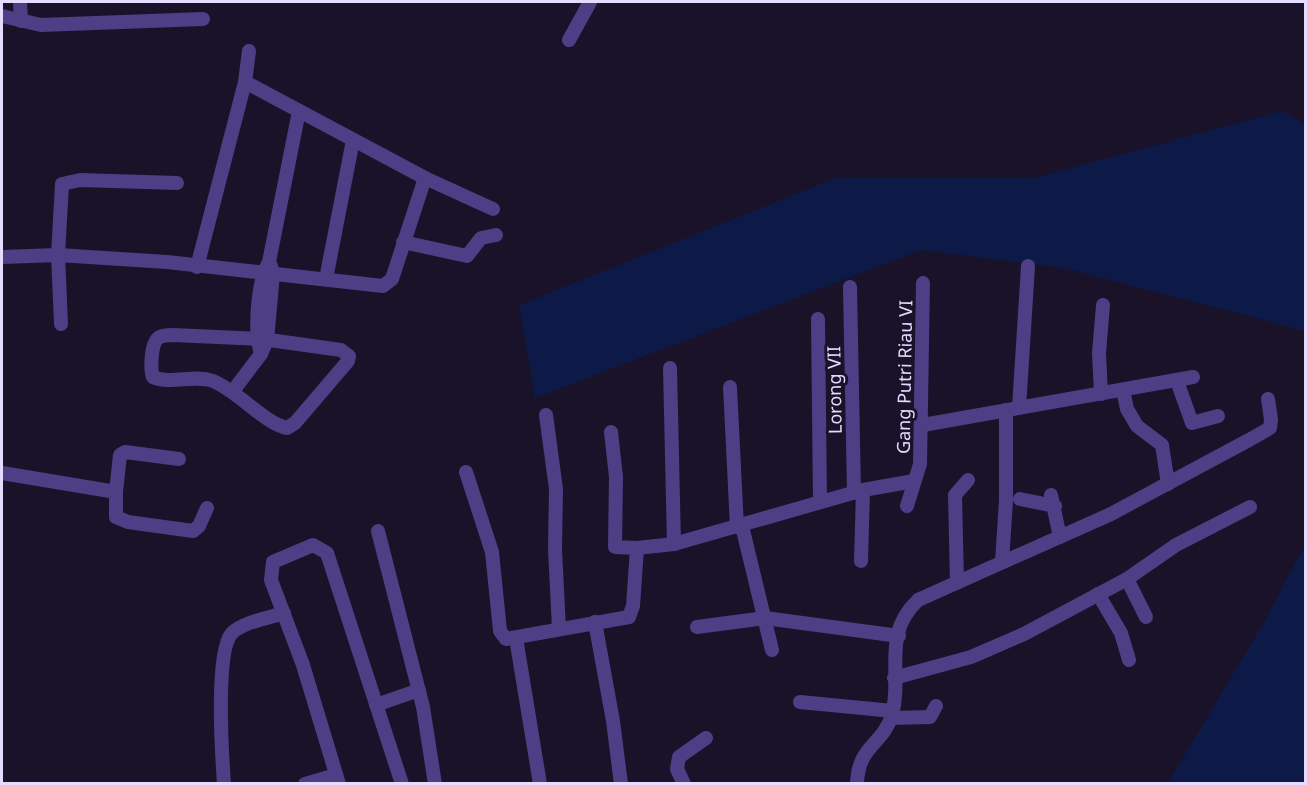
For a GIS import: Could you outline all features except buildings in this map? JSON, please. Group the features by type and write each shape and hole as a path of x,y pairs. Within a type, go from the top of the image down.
{"street":[{"path":"20,2 21,21"},
{"path":"569,40 590,2"},
{"path":"2,16 41,25 203,19"},
{"path":"197,267 244,82 249,51"},
{"path":"244,82 425,178 493,209"},
{"path":"233,391 261,354 268,269 298,111"},
{"path":"326,279 353,140"},
{"path":"2,257 58,255 197,267 268,269 326,279 387,285 392,279 425,178"},
{"path":"61,324 58,255 62,184 66,182 177,183"},
{"path":"403,242 467,256 481,238 496,235"},
{"path":"1002,562 1013,409 1028,266"},
{"name":"Gang Putri Riau VI","path":"907,506 920,464 923,425 923,283"},
{"name":"Lorong VII","path":"850,287 861,561"},
{"path":"1101,394 1099,353 1103,305"},
{"path":"818,319 820,502"},
{"path":"173,335 261,340 341,350 349,356 348,361 291,428 283,427 233,391 203,378 153,377 151,371 156,341 161,336 173,335"},
{"path":"670,368 674,544"},
{"path":"923,425 1192,377"},
{"path":"1177,381 1192,423 1218,416"},
{"path":"730,387 739,526 772,650"},
{"path":"1123,390 1127,409 1137,426 1161,445 1168,484"},
{"path":"857,783 860,758 892,714 893,655 906,611 918,600 1112,514 1270,428 1272,419 1268,399"},
{"path":"546,415 556,489 555,549 559,630"},
{"path":"611,432 616,477 615,547 637,548 674,544 858,492 914,481"},
{"path":"179,459 125,452 120,455 116,518 128,522 193,531 199,526 207,508"},
{"path":"466,472 492,552 500,631 506,639 625,618 631,615 637,548"},
{"path":"2,473 116,492"},
{"path":"957,583 955,495 968,480"},
{"path":"1020,500 1053,500 1060,537"},
{"path":"894,678 971,657 1024,634 1126,579 1176,545 1250,507"},
{"path":"378,531 419,690 435,783"},
{"path":"305,783 338,779 272,580 273,562 313,545 323,548 327,553 402,783"},
{"path":"1126,579 1146,616"},
{"path":"1098,594 1121,633 1129,660"},
{"path":"224,783 222,683 226,642 237,630 284,613"},
{"path":"697,627 765,618 899,636"},
{"path":"595,622 613,721 621,783"},
{"path":"516,638 540,783"},
{"path":"376,705 419,690"},
{"path":"800,702 930,717 936,706"},
{"path":"684,783 678,769 679,757 706,738"}],"water":[{"path":"1282,111 1305,124 1305,331 1064,268 921,250 535,398 519,305 838,177 1034,178"},
{"path":"1305,545 1305,783 1168,783 1263,624"}]}
